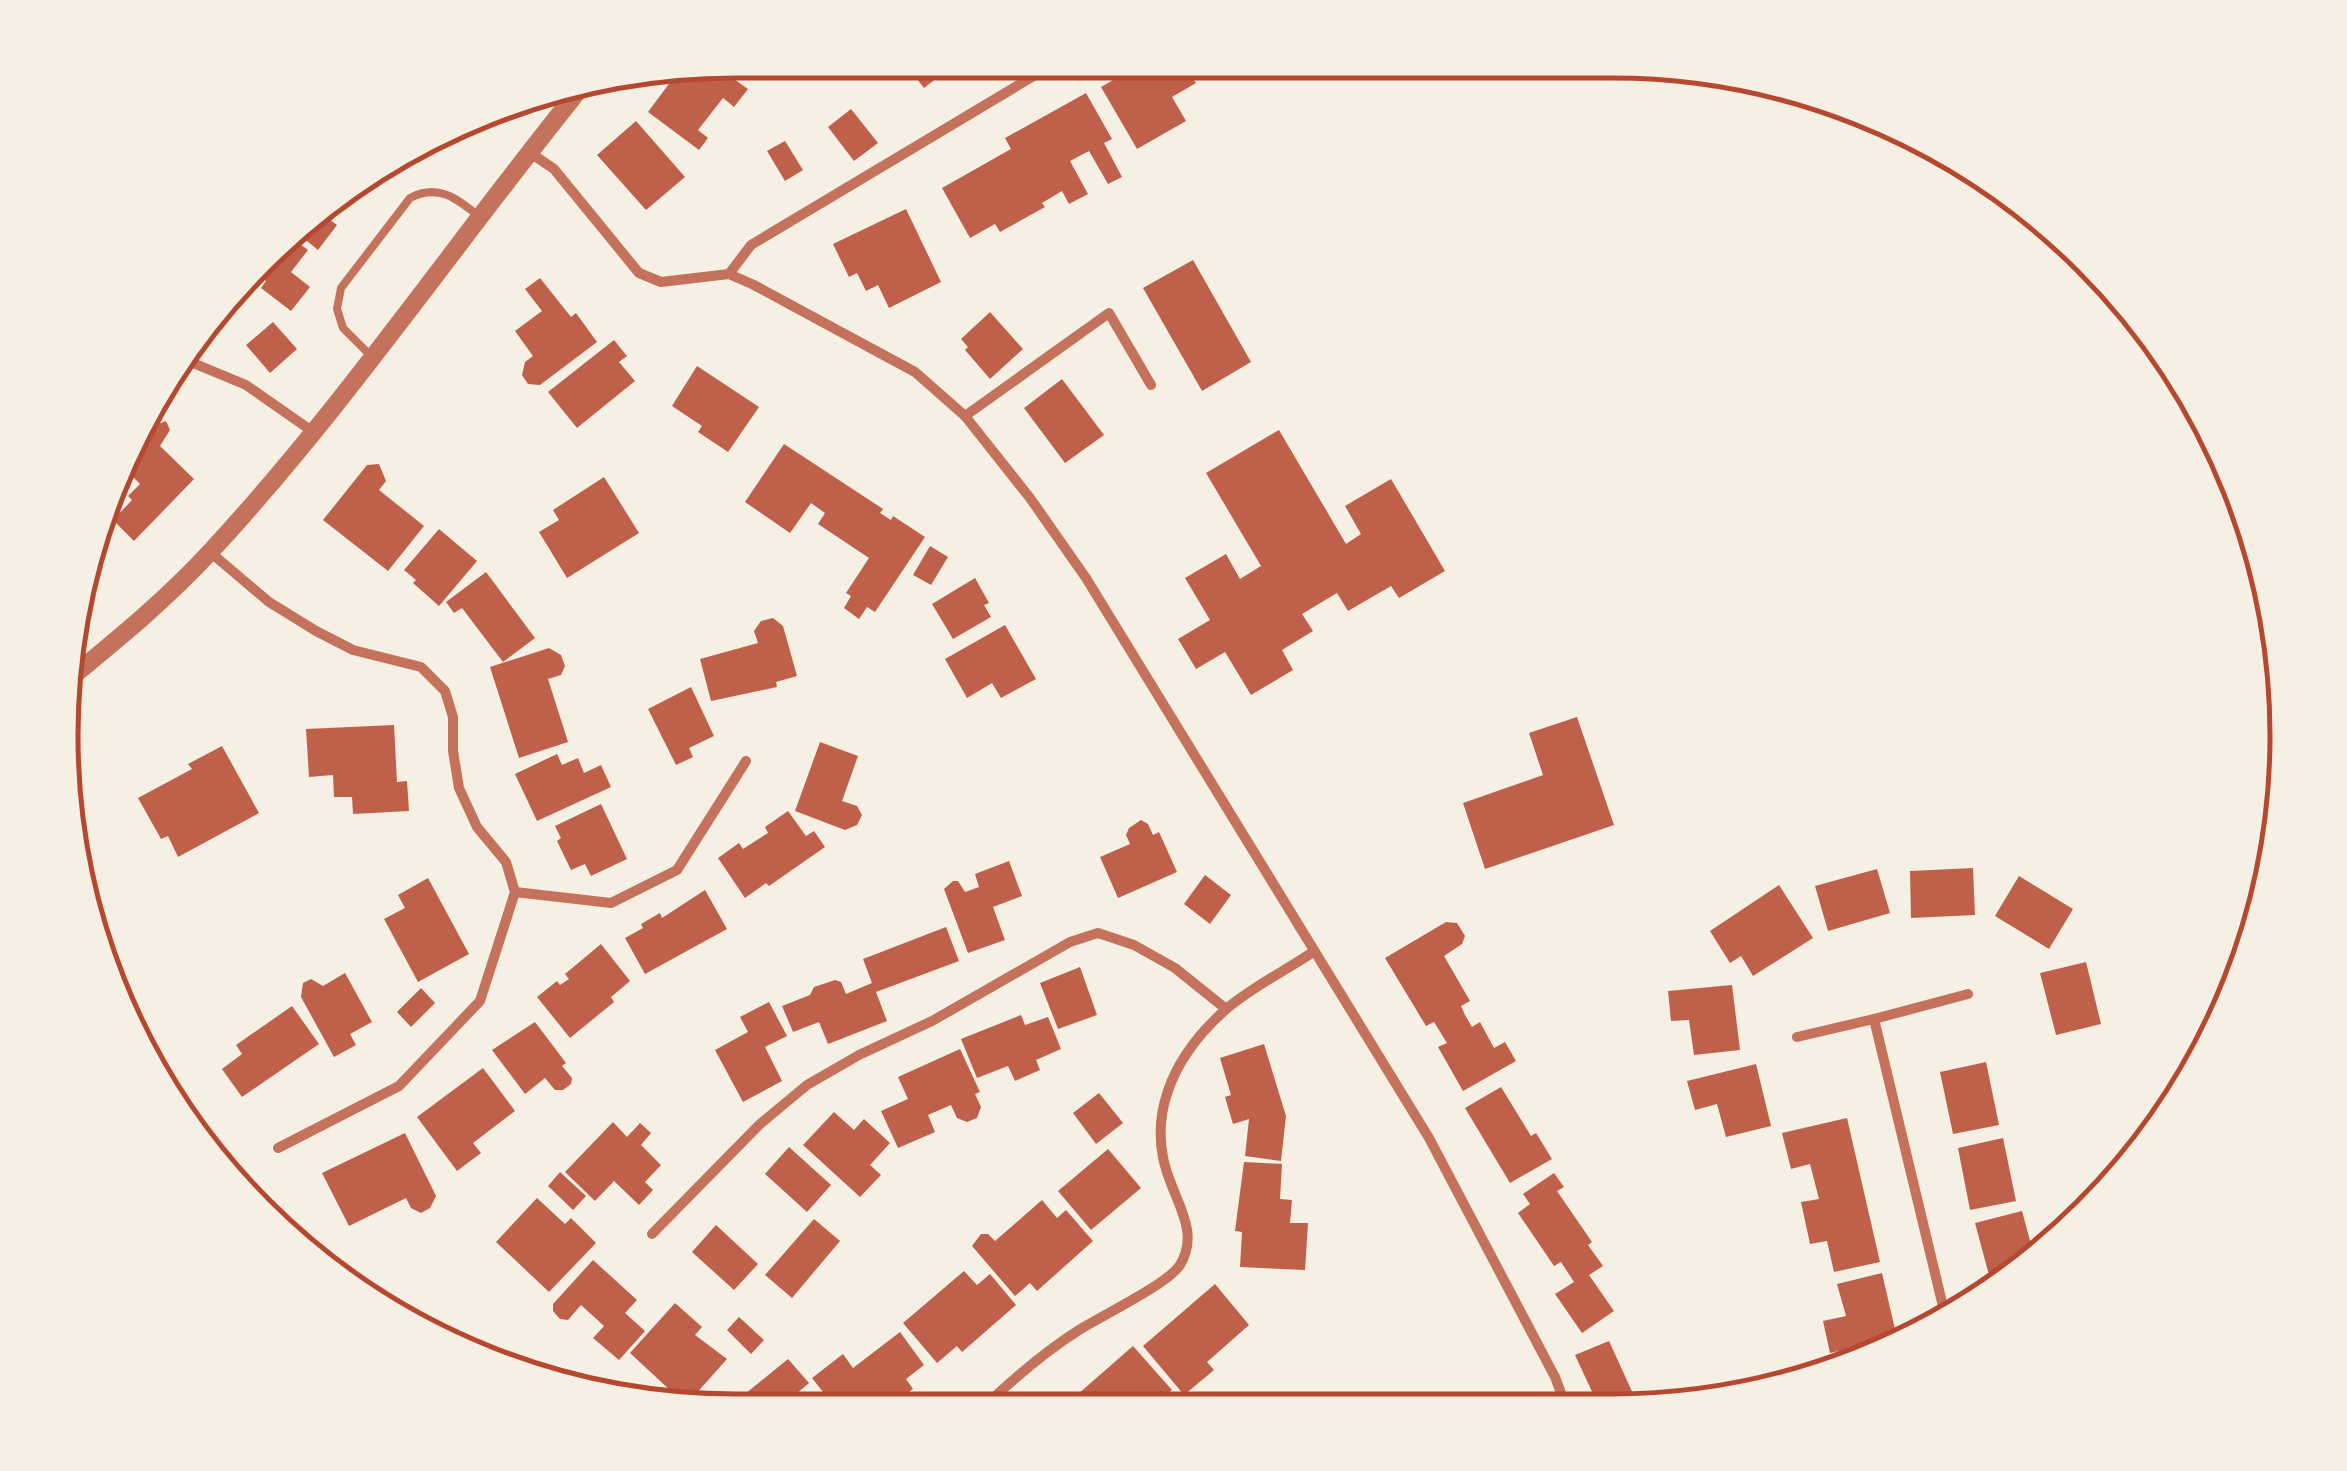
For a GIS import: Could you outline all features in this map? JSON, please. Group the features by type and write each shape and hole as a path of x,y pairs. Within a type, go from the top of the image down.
{"street":[{"path":"729,274 751,245 1031,78"},
{"path":"81,669 128,631 210,552 372,357 572,98"},
{"path":"529,152 554,169 639,273 662,282 729,274 754,284 915,372 966,416 1086,578 1429,1138 1561,1394"},
{"path":"966,416 1110,313 1151,385"},
{"path":"194,362 246,385 312,431"},
{"path":"210,552 269,602 316,631 353,650 421,667 445,692 453,717 459,788 477,828 506,862 514,892 480,1001 399,1086 278,1148"},
{"path":"514,892 612,904 677,870 746,761"},
{"path":"652,1234 759,1125 807,1085 859,1055 932,1021 1070,942 1098,933 1134,945 1175,968 1226,1010"},
{"path":"1000,1394 1074,1334 1180,1266 1188,1241 1185,1212 1171,1186 1158,1130 1164,1099 1180,1060 1226,1010 1314,952"},
{"path":"1797,1037 1968,994"},
{"path":"1874,1019 1942,1304"}],"lane":[{"path":"372,357 343,328 337,309 341,288 410,198 438,190 480,217"}],"building":[{"path":"733,78 748,89 734,107 723,98 698,130 708,138 699,150 648,112 671,81"},
{"path":"916,78 937,78 924,88"},
{"path":"1117,78 1193,78 1196,83 1172,97 1186,121 1137,149 1101,87"},
{"path":"1086,93 1112,139 1104,143 1122,177 1108,184 1089,151 1070,161 1088,194 1069,204 1062,191 1042,203 1045,207 1000,232 995,224 970,238 942,188 1011,149 1005,138"},
{"path":"851,109 878,143 854,161 828,127"},
{"path":"636,121 685,177 646,210 597,155"},
{"path":"785,141 803,170 785,181 767,151"},
{"path":"906,209 941,282 889,308 878,285 866,291 857,273 849,277 833,244"},
{"path":"329,219 337,225 318,250 304,239"},
{"path":"299,243 308,250 291,272 310,287 291,311 261,288 266,281 263,278"},
{"path":"1193,260 1251,362 1202,391 1143,288"},
{"path":"540,278 571,317 576,313 597,342 540,385 528,384 522,375 525,362 533,356 515,331 542,311 525,289"},
{"path":"990,312 1023,349 990,379 965,350 968,347 961,339"},
{"path":"273,322 297,349 270,373 246,345"},
{"path":"614,340 627,356 619,362 635,381 577,428 548,392"},
{"path":"697,366 759,407 728,452 698,432 702,426 672,406"},
{"path":"1062,379 1104,435 1065,463 1024,408"},
{"path":"166,421 170,430 160,446 194,479 134,541 113,520 140,484 132,476 155,425"},
{"path":"1279,430 1346,544 1361,534 1345,506 1391,479 1445,571 1399,598 1391,586 1348,611 1337,593 1302,614 1313,631 1282,650 1293,670 1251,695 1225,652 1196,669 1178,639 1210,620 1185,578 1226,554 1240,579 1261,566 1206,473"},
{"path":"784,444 883,509 880,513 891,520 893,516 925,537 875,612 867,607 859,619 844,608 851,596 846,593 869,558 818,524 825,513 811,503 790,533 745,502"},
{"path":"379,464 386,481 379,490 424,526 388,571 323,520 367,465"},
{"path":"604,477 639,533 567,578 539,532 559,520 553,510"},
{"path":"439,529 477,561 439,606 404,570"},
{"path":"930,546 948,557 931,585 913,575"},
{"path":"486,572 535,638 503,662 462,608 454,613 446,602"},
{"path":"975,578 989,603 984,605 991,617 953,639 932,604"},
{"path":"773,618 783,626 797,676 776,682 777,687 711,701 700,659 758,643 754,631 761,621"},
{"path":"1005,625 1036,679 1001,698 992,683 967,698 945,659"},
{"path":"549,648 561,655 565,666 561,675 548,679 568,742 519,758 490,667"},
{"path":"691,687 714,736 689,748 693,757 676,765 648,709"},
{"path":"1577,717 1614,825 1485,869 1463,803 1543,775 1529,733"},
{"path":"394,725 397,782 407,781 409,811 353,814 352,797 334,797 333,775 309,777 306,729"},
{"path":"820,742 858,756 842,801 857,806 862,815 857,825 845,830 795,811"},
{"path":"222,746 259,813 178,857 168,836 161,839 138,798 192,769 188,764"},
{"path":"557,754 562,765 578,758 584,773 601,765 611,787 537,821 515,774"},
{"path":"601,804 627,859 591,876 585,864 571,870 557,841 561,838 555,826"},
{"path":"788,811 806,836 814,831 825,847 745,898 718,858 739,843 743,849 768,833 765,827"},
{"path":"1141,820 1153,835 1159,832 1177,872 1118,898 1100,857 1130,844 1126,835 1129,828"},
{"path":"1009,861 1022,896 993,907 1005,940 968,953 944,889 953,881 958,881 965,892 979,887 975,874"},
{"path":"1973,868 1975,915 1911,918 1910,871"},
{"path":"1877,869 1890,913 1828,931 1815,886"},
{"path":"1205,875 1231,895 1210,924 1184,904"},
{"path":"2019,876 2073,909 2049,949 1995,916"},
{"path":"428,878 469,954 418,982 384,919 405,908 398,895"},
{"path":"1779,885 1813,938 1753,976 1741,956 1730,963 1710,931"},
{"path":"705,890 727,929 645,974 625,938 643,928 641,924 660,913 662,918"},
{"path":"1446,922 1457,923 1465,936 1462,944 1444,956 1470,1001 1461,1006 1465,1015 1472,1027 1480,1022 1494,1048 1505,1042 1516,1061 1463,1091 1438,1047 1447,1043 1434,1022 1426,1026 1385,958"},
{"path":"946,927 959,961 876,992 887,1021 828,1044 819,1022 793,1032 782,1006 835,980 841,982 846,994 872,983 863,959"},
{"path":"601,944 630,981 611,997 614,1002 570,1038 537,997 557,981 560,985 569,979 565,974"},
{"path":"2086,962 2101,1024 2056,1035 2040,973"},
{"path":"1080,967 1097,1015 1058,1029 1040,983"},
{"path":"345,973 372,1022 350,1034 356,1045 334,1057 301,997 303,983 311,979 323,986"},
{"path":"1732,985 1740,1050 1694,1055 1689,1020 1671,1021 1668,991"},
{"path":"421,988 435,1003 411,1027 397,1012"},
{"path":"769,1002 787,1036 765,1047 782,1081 743,1102 715,1050 748,1032 740,1017"},
{"path":"292,1006 319,1044 242,1097 222,1069 242,1054 236,1045"},
{"path":"1021,1015 1025,1025 1048,1017 1061,1049 1036,1060 1040,1070 1015,1081 1008,1066 977,1078 961,1039"},
{"path":"535,1022 566,1063 562,1066 572,1078 563,1090 555,1090 545,1078 525,1094 492,1050"},
{"path":"1264,1044 1286,1116 1281,1161 1245,1156 1249,1119 1233,1124 1225,1097 1231,1095 1220,1058"},
{"path":"960,1049 980,1092 975,1094 981,1107 977,1118 967,1122 957,1118 951,1105 928,1115 935,1132 898,1148 881,1111 908,1099 898,1077"},
{"path":"1986,1062 1999,1125 1953,1134 1940,1072"},
{"path":"1756,1064 1771,1126 1726,1137 1717,1104 1695,1110 1687,1081"},
{"path":"483,1068 515,1111 473,1143 481,1153 457,1171 417,1117"},
{"path":"1501,1087 1531,1136 1536,1133 1552,1159 1510,1183 1465,1108"},
{"path":"1099,1093 1123,1123 1096,1144 1073,1113"},
{"path":"834,1112 854,1130 864,1119 890,1143 870,1165 881,1175 860,1197 803,1145"},
{"path":"1847,1118 1880,1262 1834,1272 1827,1241 1810,1244 1801,1202 1819,1199 1810,1164 1791,1169 1782,1133"},
{"path":"613,1122 627,1137 640,1123 651,1133 641,1145 661,1165 645,1182 653,1190 639,1205 614,1181 595,1201 565,1172"},
{"path":"405,1133 436,1196 430,1208 421,1213 411,1208 406,1198 349,1226 322,1173"},
{"path":"2003,1138 2016,1201 1970,1210 1958,1148"},
{"path":"789,1147 831,1185 807,1212 765,1174"},
{"path":"1108,1149 1141,1188 1091,1230 1058,1191"},
{"path":"1244,1162 1282,1164 1280,1199 1292,1200 1290,1223 1308,1223 1305,1270 1240,1267 1242,1232 1235,1231"},
{"path":"560,1172 586,1196 573,1210 548,1186"},
{"path":"1554,1173 1564,1187 1557,1191 1592,1242 1588,1245 1603,1266 1589,1275 1614,1311 1582,1333 1555,1294 1574,1282 1561,1262 1554,1266 1518,1213 1530,1204 1523,1194"},
{"path":"537,1198 565,1224 571,1218 596,1243 549,1292 496,1242"},
{"path":"1042,1200 1057,1218 1066,1210 1093,1241 1037,1291 1030,1283 1015,1296 972,1246 981,1234 988,1234 995,1241"},
{"path":"2022,1211 2030,1242 1989,1275 1975,1223"},
{"path":"814,1219 840,1241 792,1298 765,1275"},
{"path":"716,1225 758,1264 734,1290 692,1252"},
{"path":"593,1260 637,1300 625,1313 645,1331 619,1360 593,1338 604,1326 581,1305 568,1320 560,1319 553,1311 553,1304"},
{"path":"964,1271 977,1285 990,1274 1016,1305 962,1352 957,1346 937,1363 903,1323"},
{"path":"1882,1273 1895,1329 1830,1353 1823,1321 1846,1316 1837,1284"},
{"path":"1215,1284 1249,1325 1207,1362 1214,1370 1185,1394 1143,1346"},
{"path":"675,1303 702,1327 695,1335 727,1359 697,1392 692,1392 670,1390 630,1353"},
{"path":"739,1317 764,1340 751,1354 727,1330"},
{"path":"900,1332 924,1365 906,1379 913,1389 906,1394 825,1394 812,1378 843,1354 853,1368"},
{"path":"1609,1341 1633,1393 1593,1394 1575,1355"},
{"path":"1133,1346 1172,1390 1167,1394 1078,1394"},
{"path":"788,1359 809,1383 796,1394 745,1394"}]}
